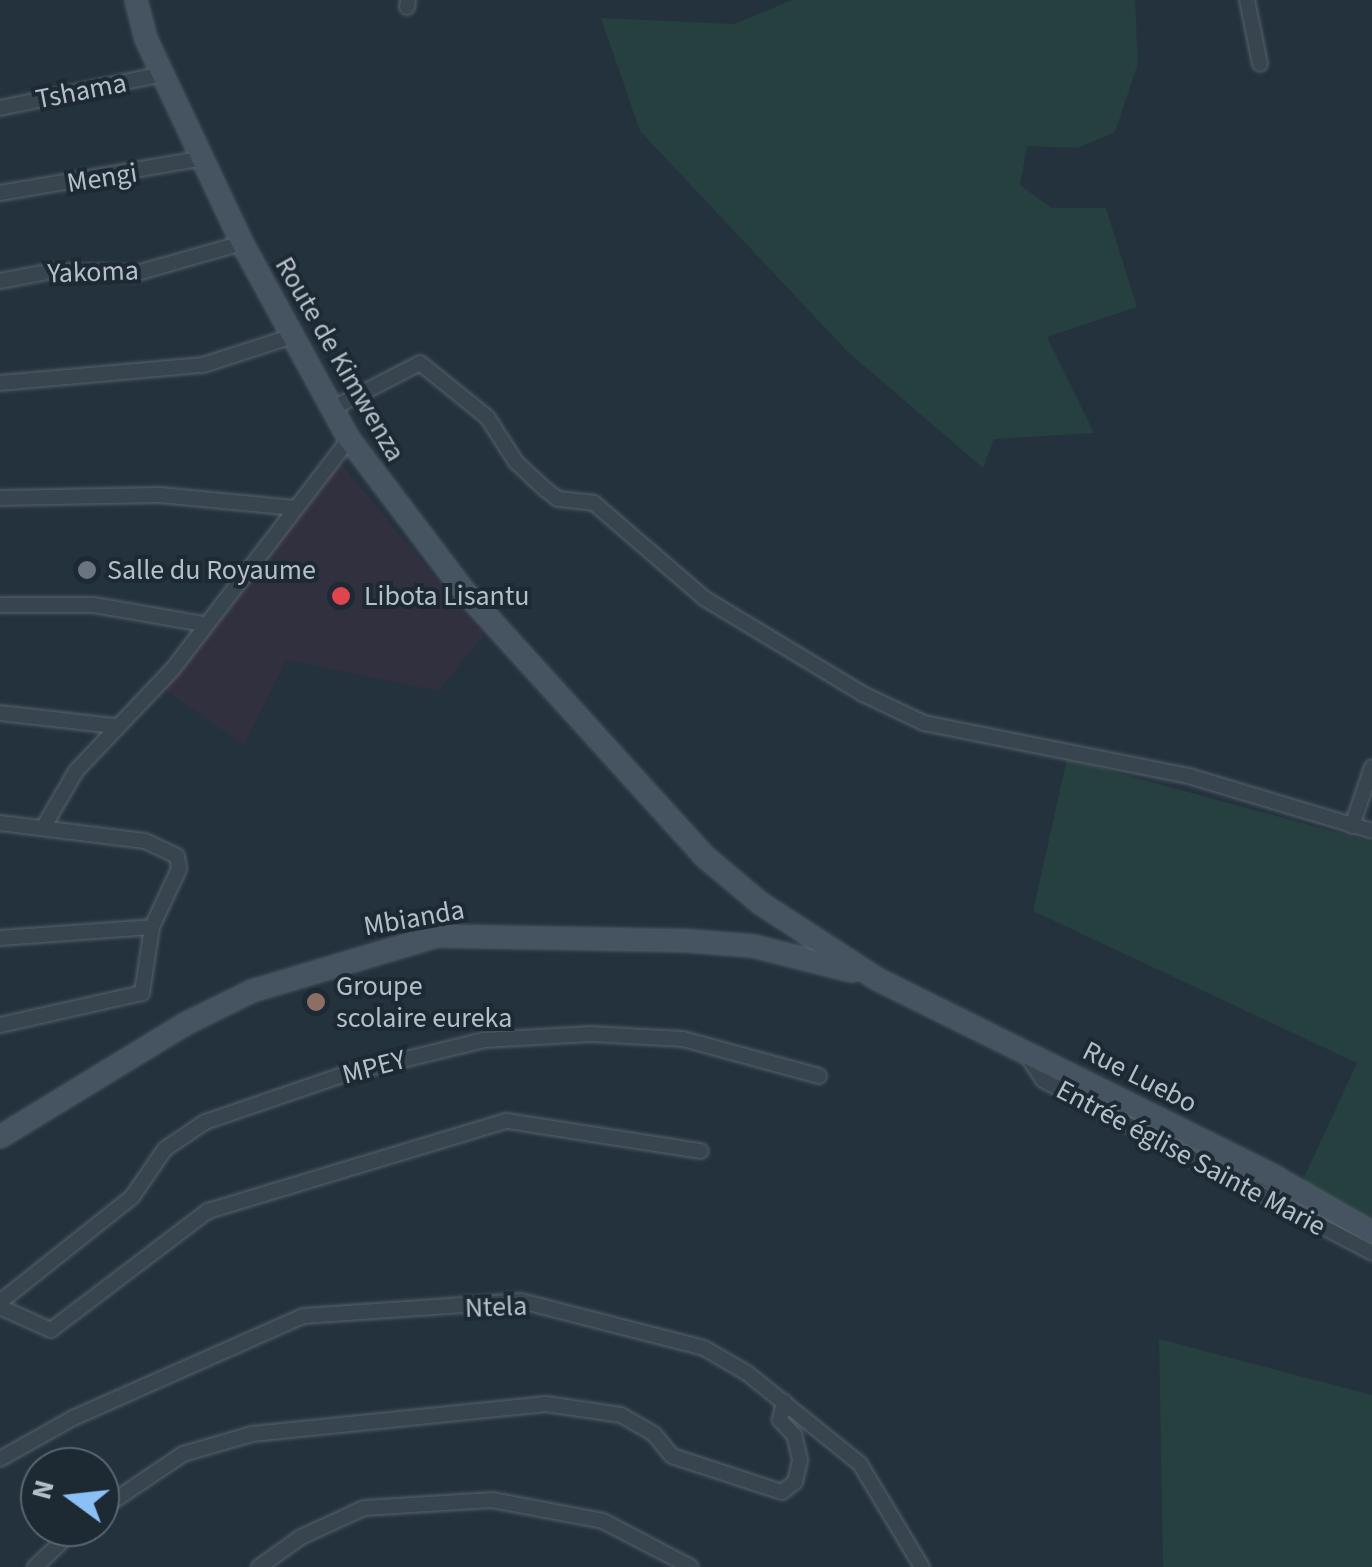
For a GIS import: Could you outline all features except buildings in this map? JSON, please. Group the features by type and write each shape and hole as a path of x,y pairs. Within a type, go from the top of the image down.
{"street":[{"name":"Route de Kimwenza","path":"136,0 163,74 290,337 349,438 464,591 629,780 760,903 877,979"},
{"path":"1247,0 1260,64"},
{"name":"Tshama","path":"0,108 163,74"},
{"name":"Mengi","path":"0,193 204,158"},
{"name":"Yakoma","path":"0,281 56,271 137,274 242,242"},
{"path":"0,383 203,365 290,337"},
{"path":"331,408 420,364 487,417 516,462 545,490 558,499 594,503 704,598 864,694 924,722 1189,776 1372,831"},
{"path":"43,828 76,771 114,726 158,687 349,438"},
{"path":"0,498 160,495 295,508"},
{"path":"0,605 94,604 204,624"},
{"path":"0,713 114,726"},
{"path":"1352,826 1372,767"},
{"path":"0,823 145,841 177,856 179,868 152,927 142,993 0,1025"},
{"path":"0,938 152,927"},
{"name":"Mbianda","path":"0,1137 185,1024 252,991 437,936 621,935 752,946 877,979"},
{"name":"Rue Luebo","path":"877,979 1023,1049 1372,1233"},
{"name":"MPEY","path":"0,1304 132,1198 165,1150 205,1122 345,1074 484,1040 591,1034 682,1038 819,1076"},
{"name":"Entrée église Sainte Marie","path":"1023,1049 1043,1080 1372,1254"},
{"path":"0,1304 51,1330 208,1211 507,1122 702,1152"},
{"name":"Ntela","path":"0,1459 73,1418 303,1316 521,1301 704,1348 784,1401 860,1464 922,1567"},
{"path":"120,1496 182,1454 252,1434 546,1404 621,1415 654,1434 672,1456 782,1492 795,1482 800,1460 794,1435 780,1420 784,1401"},
{"path":"259,1567 301,1536 364,1508 492,1500 603,1521 691,1567"},
{"path":"34,1567 56,1547"}],"shaded area":[{"name":"Libota Lisantu","path":"338,460 484,635 438,691 287,660 244,745 162,688"}],"green space":[{"path":"792,0 1135,0 1138,63 1115,132 1078,148 1027,146 1020,185 1052,208 1106,208 1137,307 1047,337 1094,433 994,439 983,468 848,352 640,131 601,18 734,24"},
{"path":"1067,759 1372,842 1372,1225 1301,1184 1357,1063 1033,911"},
{"path":"1159,1339 1372,1395 1372,1567 1163,1567"}],"place":[{"name":"Salle du Royaume","path":"87,570"},
{"name":"Libota Lisantu","path":"341,596"},
{"name":"Groupe scolaire eureka","path":"316,1002"}]}
